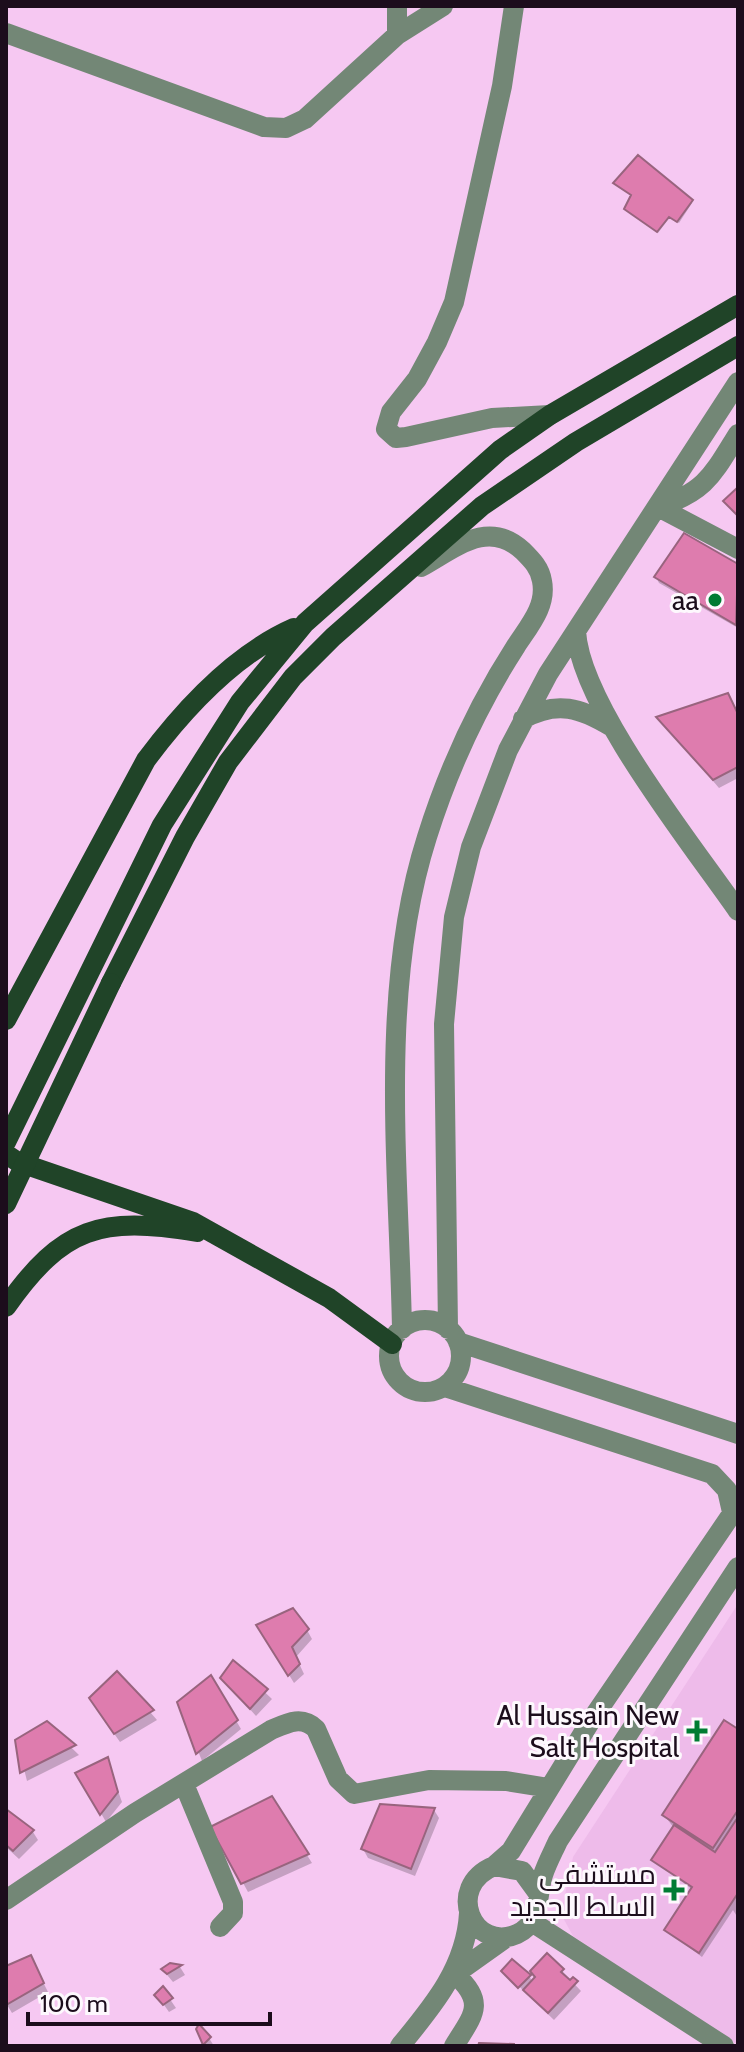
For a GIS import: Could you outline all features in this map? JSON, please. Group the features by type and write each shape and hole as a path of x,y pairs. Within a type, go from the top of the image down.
{"main road":[{"path":"6,1142 135,876 199,762 255,682 305,623 475,470 550,415 738,305"},
{"path":"6,1204 111,983 185,837 249,733 303,667 399,577 482,506 536,467 738,346"},
{"path":"618,375 638,404"},
{"path":"6,1020 124,797 159,742 243,659 305,623"},
{"path":"6,1154 18,1162 167,1212 218,1235 397,1336"},
{"path":"6,1307 45,1258 92,1231 136,1223 218,1235"}],"street":[{"path":"397,6 397,35"},
{"path":"6,33 209,110 274,129 295,126 305,119 397,35 443,6"},
{"path":"514,6 502,86 454,302 427,362 391,412 386,429 396,438 492,418 550,415"},
{"path":"445,1387 458,1372 461,1352 453,1335 444,1024 449,953 471,847 494,782 523,719 576,631 738,382"},
{"path":"658,507 698,490 710,480 738,434"},
{"path":"658,507 738,549"},
{"path":"399,577 467,540 499,537 513,541 533,560 539,570 543,593 536,615 492,685 456,760 427,838 407,911 396,1022 397,1336 392,1368 408,1388 420,1392 445,1387 712,1474 727,1490 735,1508 704,1550 511,1851 474,1879 469,1890 465,1945 455,1974"},
{"path":"576,631 584,670 612,727 738,911"},
{"path":"523,719 549,707 563,706 578,709 612,727"},
{"path":"397,1336 425,1320 453,1335 738,1434"},
{"path":"400,2046 455,1974 532,1922 538,1893 558,1841 737,1568 704,1550"},
{"path":"6,1900 271,1730 300,1720 316,1729 338,1779 354,1794 429,1780 494,1781 549,1788"},
{"path":"184,1784 233,1902 233,1913 220,1927"},
{"path":"494,1866 522,1871 538,1893"},
{"path":"469,1913 484,1932 507,1937"},
{"path":"532,1922 700,2040 724,2046"},
{"path":"454,2046 475,2007 473,1992 455,1974"}],"shaded area":[{"name":"Al Hussain New Salt Hospital","path":"738,1604 738,2045 573,1936 561,1914 573,1857"}],"building":[{"path":"638,155 693,200 677,222 669,217 657,232 624,209 631,195 613,183"},
{"name":"aa","path":"738,487 738,516 723,501"},
{"name":"aa","path":"684,533 738,564 736,625 654,577"},
{"path":"728,693 738,714 738,767 713,780 656,717"},
{"path":"293,1608 309,1629 292,1647 300,1664 288,1676 256,1625"},
{"path":"233,1660 268,1689 250,1709 220,1678"},
{"path":"117,1671 154,1710 114,1734 89,1698"},
{"path":"211,1675 238,1720 196,1754 177,1702"},
{"path":"724,1720 738,1729 738,1810 713,1848 662,1815"},
{"path":"47,1721 76,1745 20,1773 15,1740"},
{"path":"108,1757 118,1792 100,1815 75,1773"},
{"path":"272,1796 309,1854 241,1884 210,1827"},
{"path":"380,1804 435,1808 411,1869 361,1849"},
{"path":"6,1809 34,1830 13,1851 6,1845"},
{"name":"مستشفى السلط الجديد","path":"738,1817 738,1893 699,1953 664,1930 692,1887 651,1860 674,1825 715,1852"},
{"path":"547,1953 564,1969 561,1972 570,1980 573,1977 578,1981 548,2013 523,1990 535,1977 530,1971"},
{"path":"31,1955 44,1983 6,2005 6,1966"},
{"path":"512,1959 531,1975 518,1988 501,1971"},
{"path":"170,1963 182,1965 167,1974 161,1969"},
{"path":"163,1986 173,1998 163,2005 154,1995"},
{"path":"199,2024 211,2037 203,2045 196,2029"},
{"path":"479,2043 514,2044 514,2046 478,2046"}],"place":[{"name":"aa","path":"715,600"},
{"name":"Al Hussain New Salt Hospital","path":"697,1731"},
{"name":"مستشفى السلط الجديد","path":"674,1890"}]}
